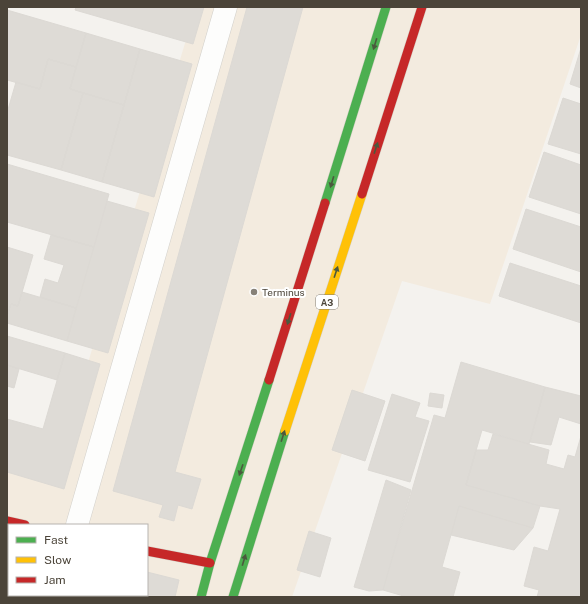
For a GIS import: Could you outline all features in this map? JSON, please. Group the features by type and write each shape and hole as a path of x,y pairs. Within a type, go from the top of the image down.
{"main road":[{"path":"201,597 210,563 244,461 386,7"},
{"name":"A3","path":"233,597 422,7"},
{"path":"7,521 20,524"},
{"path":"148,551 210,563"}],"street":[{"path":"76,524 226,7"}],"shaded area":[{"name":"Terminus","path":"196,7 581,7 581,35 490,304 402,281 292,597 7,597 7,454 56,468"}],"building":[{"path":"76,7 204,7 193,44 75,10"},
{"path":"247,7 303,7 175,472 201,479 192,509 178,505 174,521 159,517 163,505 113,491"},
{"path":"7,10 86,33 76,67 48,59 40,89 7,80"},
{"path":"86,33 140,49 124,105 70,89"},
{"path":"581,48 581,88 570,84"},
{"path":"140,49 192,64 154,197 102,182"},
{"path":"48,59 76,67 70,89 83,93 61,170 7,155 7,113 16,82 40,89"},
{"path":"83,93 124,105 102,182 61,170"},
{"path":"563,98 581,104 581,154 548,144"},
{"path":"544,152 581,165 581,214 529,197"},
{"path":"7,164 109,194 94,247 7,222"},
{"path":"107,201 149,213 108,353 67,341"},
{"path":"526,209 581,227 581,272 513,249"},
{"path":"51,235 94,247 76,308 40,297 45,279 58,283 64,265 44,259"},
{"path":"7,247 33,255 18,306 11,304 7,316"},
{"path":"510,263 581,286 581,323 499,296"},
{"path":"22,292 76,308 67,341 7,323 7,316 11,304 18,306"},
{"path":"7,336 65,353 57,380 7,365"},
{"path":"65,353 100,364 64,489 7,472 7,419 43,429"},
{"path":"461,362 545,387 529,444 482,430 466,485 540,506 533,528 459,506 442,567 460,572 453,597 407,597 383,590 434,415 445,418"},
{"path":"7,365 19,369 14,388 7,386"},
{"path":"545,387 581,396 581,424 559,417 551,445 530,442"},
{"path":"352,390 385,401 365,461 332,450"},
{"path":"430,393 444,395 442,408 428,406"},
{"path":"392,394 420,403 415,417 429,421 410,482 368,470"},
{"path":"493,434 549,450 546,464 564,469 568,455 575,457 581,436 581,597 537,597 539,590 524,586 534,547 548,551 560,509 540,506 466,485 476,450 488,450"},
{"path":"386,480 411,490 383,590 369,591 354,587"},
{"path":"459,506 533,528 514,550 451,535"},
{"path":"309,531 331,538 320,577 297,570"},
{"path":"7,547 8,596 32,596 7,597"},
{"path":"148,572 179,580 175,597 137,597 148,596"},
{"path":"86,596 131,596 131,597"}],"traffic: fast":[{"path":"325,203 386,7"},
{"path":"201,597 210,563 269,380"},
{"path":"233,597 285,431"}],"traffic: slow":[{"path":"285,431 362,194"}],"traffic: jam":[{"path":"362,194 422,7"},
{"path":"269,380 325,203"},
{"path":"7,521 20,524"},
{"path":"148,551 210,563"}],"place":[{"name":"Terminus","path":"254,292"}]}
